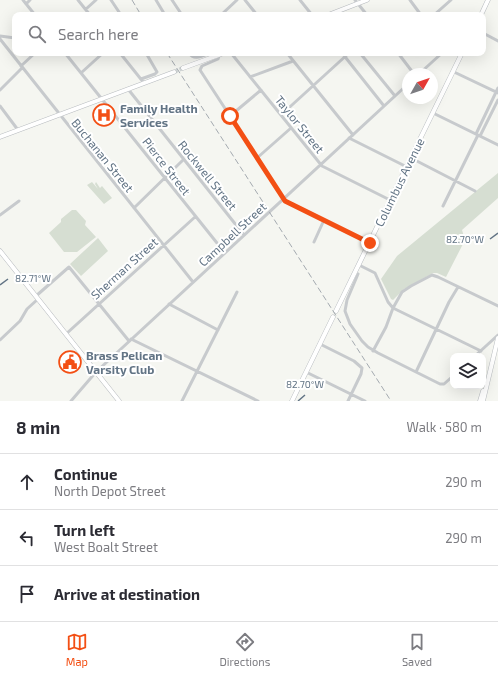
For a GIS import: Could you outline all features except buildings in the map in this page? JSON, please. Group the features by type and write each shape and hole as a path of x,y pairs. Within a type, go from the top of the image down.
{"main road":[{"path":"335,12 357,2 367,0"},
{"path":"482,12 487,1"},
{"path":"183,68 215,56"},
{"name":"Columbus Avenue","path":"336,311 461,56"},
{"path":"0,137 128,89 143,81 174,72"},
{"path":"0,250 119,401"},
{"path":"292,401 333,317"},
{"path":"480,401 498,338"},
{"path":"483,400 489,379 488,376"}],"street":[{"path":"23,0 33,12"},
{"path":"26,4 30,0"},
{"path":"78,0 88,12"},
{"path":"86,9 96,0"},
{"path":"111,0 119,12"},
{"path":"162,0 157,2 163,12"},
{"path":"172,0 180,12"},
{"path":"224,12 237,0"},
{"path":"245,0 255,12"},
{"path":"300,0 310,12"},
{"path":"410,0 419,12"},
{"path":"437,12 451,0"},
{"path":"357,2 365,12"},
{"path":"486,35 498,41"},
{"path":"0,38 12,38"},
{"name":"Buchanan Street","path":"0,38 12,55"},
{"name":"Buchanan Street","path":"13,56 193,282"},
{"path":"0,90 32,56"},
{"name":"Pierce Street","path":"67,56 225,253"},
{"path":"81,73 100,56"},
{"path":"122,56 143,81 157,72 148,56"},
{"path":"191,56 195,58 201,56"},
{"path":"219,56 217,60 202,66 200,69 256,158 284,199 370,243"},
{"name":"Taylor Street","path":"233,56 321,164 390,200"},
{"path":"289,56 353,135"},
{"path":"362,56 394,96"},
{"path":"400,56 409,68"},
{"path":"426,68 439,56"},
{"path":"281,115 345,57 384,106"},
{"path":"250,77 293,61"},
{"path":"454,72 497,93"},
{"path":"443,206 478,135 498,88"},
{"name":"Rockwell Street","path":"128,89 244,235"},
{"name":"Campbell Street","path":"71,401 96,372 402,89"},
{"path":"230,116 261,90"},
{"path":"478,135 498,100"},
{"path":"0,106 18,130"},
{"path":"433,113 498,145"},
{"path":"256,158 291,128"},
{"path":"349,138 407,167"},
{"path":"411,158 475,191"},
{"path":"134,208 183,160"},
{"path":"0,215 19,201"},
{"name":"Sherman Street","path":"66,334 195,217"},
{"path":"314,242 324,220"},
{"path":"358,265 375,273 388,302 393,308 481,351"},
{"path":"0,340 20,321 37,297 69,267 130,340 258,401"},
{"path":"358,274 346,301 345,314 363,343 373,351 439,384 442,384 450,378"},
{"path":"373,351 386,327 393,308 404,291 434,275 498,306"},
{"path":"416,372 449,302 458,287"},
{"path":"182,401 237,292"},
{"path":"169,304 218,330"},
{"path":"479,353 498,335"},
{"path":"320,344 354,361 362,368 362,372 348,401"},
{"path":"306,372 365,401"}],"shaded area":[{"path":"498,173 498,198 462,230 465,240 446,277 433,273 404,289 393,300 391,299 381,279 397,256"},
{"path":"92,182 98,189 95,184 96,182 100,188 102,186 112,198 104,204 87,185"},
{"path":"72,210 76,210 86,221 85,225 96,237 77,252 64,252 49,233 61,222 61,219"},
{"path":"98,238 108,251 81,276 70,264"}],"tunnel":[{"path":"174,72 183,68"}],"railway":[{"path":"132,0 139,12"},
{"path":"169,56 391,401"}],"place":[{"name":"Family Health Services","path":"104,115"},
{"name":"Brass Pelican Varsity Club","path":"70,362"}],"route":[{"path":"230,116 285,201 370,243"}]}
